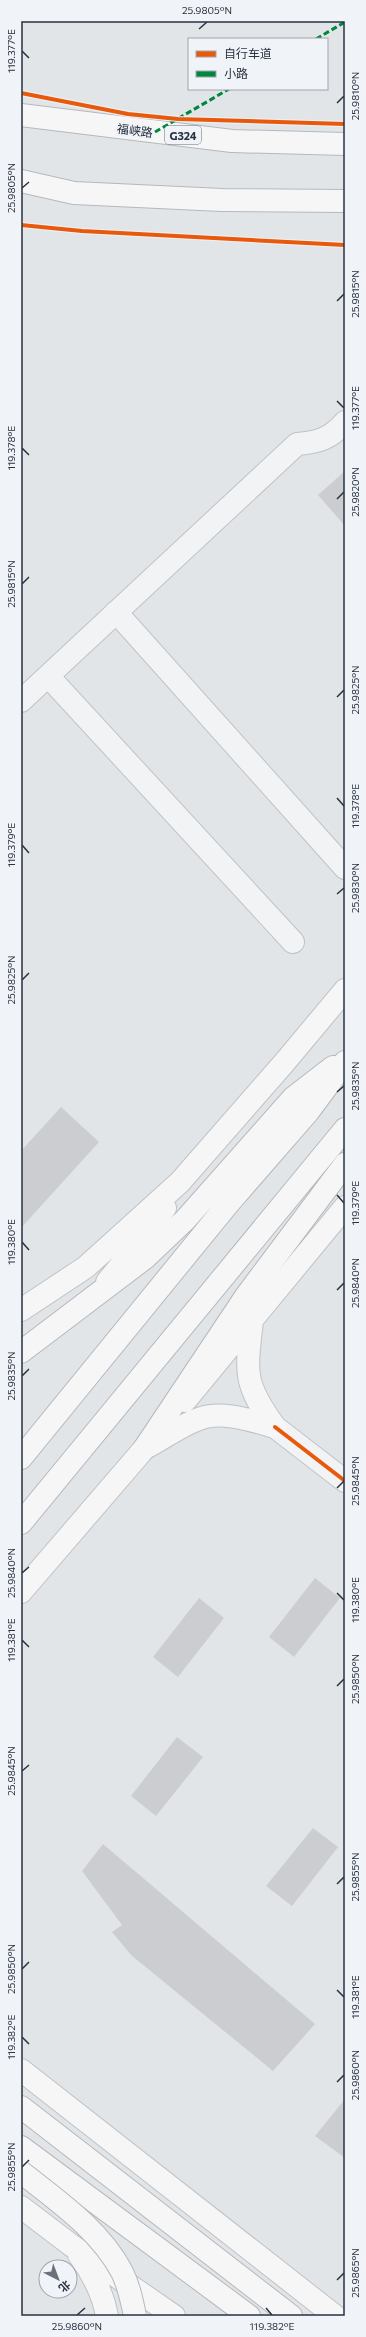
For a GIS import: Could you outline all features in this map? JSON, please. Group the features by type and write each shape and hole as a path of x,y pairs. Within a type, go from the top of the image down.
{"main road":[{"name":"福峡路","path":"21,115 232,141 345,144"},
{"path":"21,181 74,193 222,200 345,201"},
{"path":"21,1310 86,1267 180,1182 345,990"},
{"path":"21,1352 145,1258 300,1105 345,1058"},
{"path":"21,1458 228,1204 300,1105 345,1062"},
{"path":"21,1523 342,1133"},
{"path":"91,1300 140,1242 206,1153"},
{"path":"144,1449 246,1296 345,1164"},
{"path":"21,1592 252,1321 345,1207"},
{"path":"252,1321 247,1366 250,1385 258,1403 275,1427"},
{"path":"144,1449 200,1418 223,1416 246,1419 275,1427"},
{"path":"21,2070 335,2316"},
{"path":"21,2107 290,2316"},
{"path":"21,2147 249,2316"},
{"path":"21,2172 77,2216 104,2245 122,2273 128,2288 135,2316"},
{"path":"21,2207 71,2245 174,2316"},
{"path":"71,2245 90,2270 104,2298 107,2316"}],"street":[{"path":"21,701 298,444 317,442 328,437 345,422"},
{"path":"116,612 345,868"},
{"path":"48,676 293,942"},
{"path":"275,1427 345,1481"}],"building":[{"path":"345,471 345,526 318,495"},
{"path":"61,1107 99,1142 21,1228 21,1151"},
{"path":"315,1578 340,1598 294,1657 269,1637"},
{"path":"199,1598 224,1618 178,1677 153,1657"},
{"path":"177,1737 203,1757 156,1816 131,1796"},
{"path":"313,1828 338,1847 292,1906 266,1886"},
{"path":"103,1844 315,2024 273,2071 131,1955 112,1932 122,1925 82,1871"},
{"path":"345,2099 345,2158 315,2136"}],"marked path":[{"path":"318,38 345,22"},
{"path":"155,132 227,90"}],"cycle path":[{"path":"21,93 128,114 178,119 345,124"},
{"path":"21,225 82,231 345,245"},
{"path":"275,1427 345,1481"}]}
